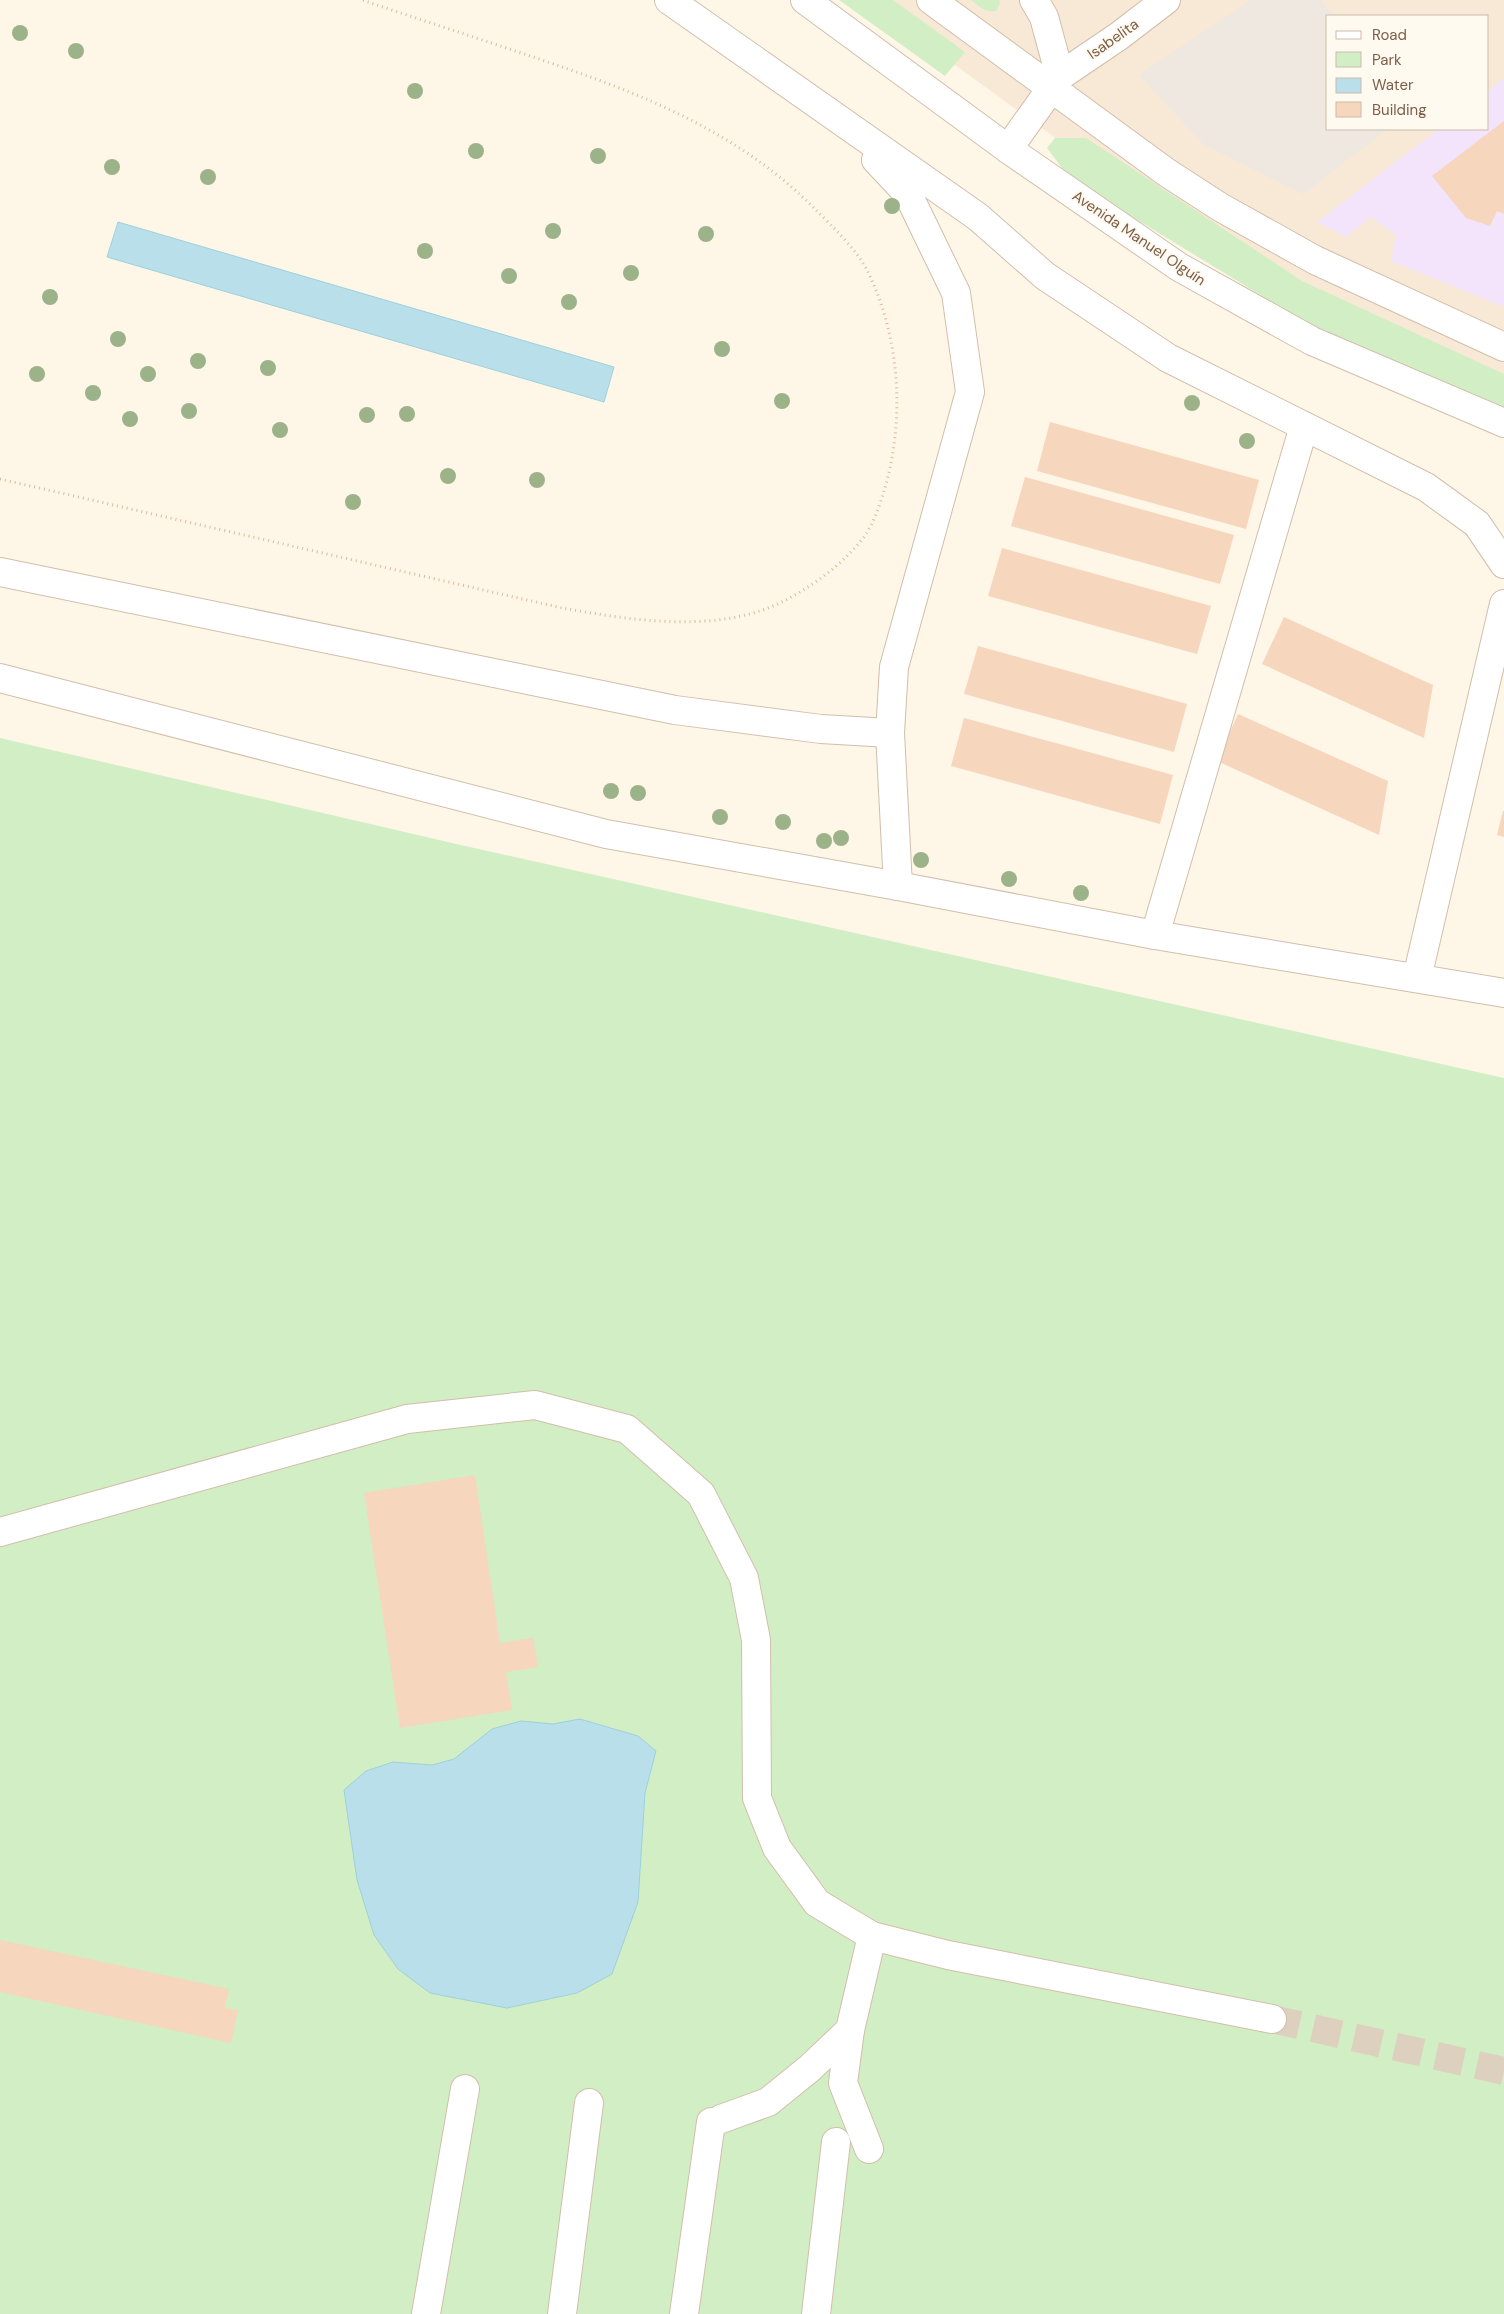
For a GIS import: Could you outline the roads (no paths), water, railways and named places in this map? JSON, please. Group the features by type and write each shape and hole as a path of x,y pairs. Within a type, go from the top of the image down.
{"street":[{"path":"669,0 978,217 1044,276 1160,352 1426,487 1476,524 1504,564"},
{"name":"Avenida Manuel Olguín","path":"805,0 1008,148 1179,267 1312,341 1504,423"},
{"path":"932,0 1056,82 1166,172 1220,207 1315,260 1504,347"},
{"path":"1034,0 1044,17 1056,82"},
{"name":"Isabelita","path":"1008,148 1056,82 1166,0"},
{"path":"837,118 908,194 956,293 970,392 894,667 890,733 898,886"},
{"path":"1155,935 1304,426"},
{"path":"0,572 675,710 821,730 890,733"},
{"path":"1417,978 1504,604"},
{"path":"0,678 606,834 898,886 1155,935 1504,994"},
{"path":"0,1532 407,1419 535,1405 627,1429 701,1494 744,1578 756,1640 757,1798 777,1848 817,1903 872,1936 948,1956 1272,2019"},
{"path":"868,2149 843,2083 850,2030 872,1936"},
{"path":"684,2314 716,2120 768,2102 810,2068 850,2030"},
{"path":"426,2314 465,2089"},
{"path":"562,2314 589,2103"},
{"path":"816,2314 836,2142"}],"water":[{"path":"118,222 614,367 604,402 107,257"},
{"path":"580,1719 638,1736 656,1751 645,1793 638,1902 612,1974 577,1993 507,2008 430,1993 398,1969 374,1935 357,1880 344,1790 366,1771 393,1762 432,1765 454,1759 492,1729 521,1721 553,1724"}],"tunnel":[{"path":"1272,2019 1504,2071"}]}
